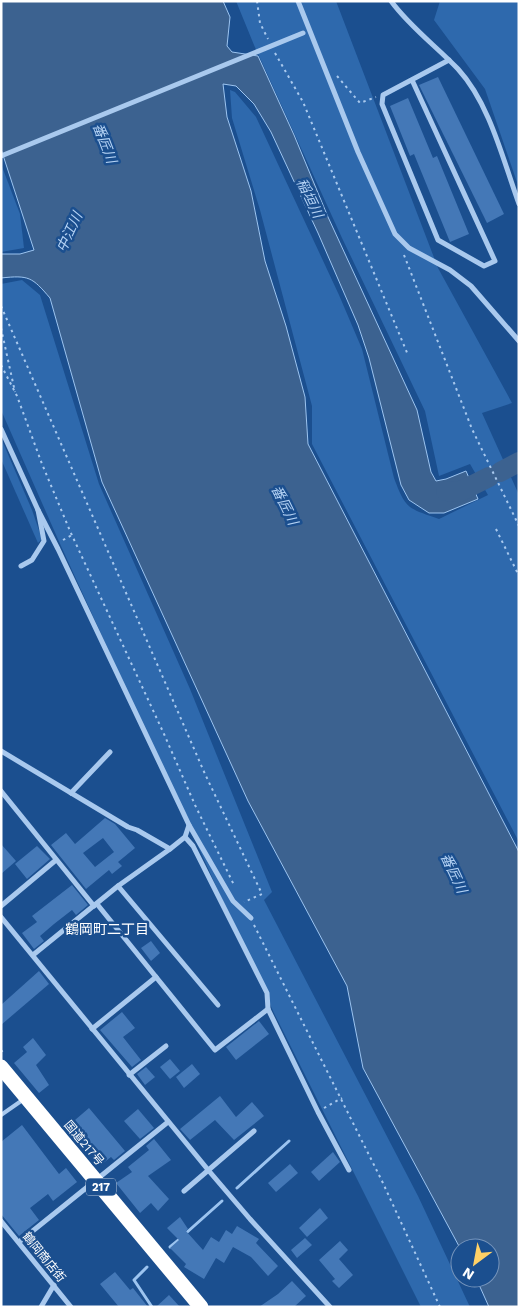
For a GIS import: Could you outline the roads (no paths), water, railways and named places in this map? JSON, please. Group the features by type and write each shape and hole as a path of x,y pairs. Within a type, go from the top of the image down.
{"highway":[{"name":"国道217号","path":"1,1068 201,1307"}],"street":[{"path":"298,1 306,32 324,68 358,152 395,234 410,248 450,270 471,286 519,341"},
{"path":"391,1 404,18 449,60 467,80 483,107 519,204"},
{"path":"1,156 306,32"},
{"path":"412,80 495,261 484,266 438,240 382,104 383,95 449,60"},
{"path":"1,429 189,825 233,901 251,918"},
{"path":"21,566 32,560 44,541 38,510"},
{"path":"1,751 128,827 137,830 170,849"},
{"path":"71,793 110,752"},
{"path":"1,792 215,1050 268,1009"},
{"path":"33,955 118,886 185,837 189,825"},
{"path":"185,837 194,846 267,993 268,1009 318,1112 349,1170"},
{"path":"1,906 56,860"},
{"path":"118,886 218,1005"},
{"path":"1,917 209,1171 330,1307"},
{"path":"92,1029 156,977"},
{"path":"129,1074 166,1046"},
{"path":"19,1242 168,1122"},
{"path":"184,1191 254,1131"},
{"name":"鶴岡商店街","path":"1,1221 71,1307"},
{"path":"41,1307 54,1285"}],"lane":[{"path":"3,1113 26,1097"}],"water":[{"path":"1,1 223,1 230,17 227,46 232,52 258,56 294,135 328,217 417,410 431,472 436,481 466,471 478,499 444,513 429,513 409,500 401,485 369,358 358,325 318,233 271,132 254,104 236,86 223,84 227,117 251,191 265,261 286,326 305,397 308,444 519,852 519,1307 489,1307 480,1288 500,1288 500,1238 455,1238 363,1068 347,986 248,801 102,482 50,298 39,286 29,279 24,277 1,278 1,254 20,254 34,250 1,149"}],"waterway":[{"name":"稲垣川","path":"500,472 519,462"},
{"name":"稲垣川","path":"446,491 459,492 489,477"},
{"path":"237,1188 289,1141"},
{"path":"185,1234 222,1201"},
{"path":"170,1247 181,1238"},
{"path":"147,1267 134,1280 152,1307"}],"district":[{"name":"鶴岡町二丁目","path":"107,929"}],"water label":[{"name":"番匠川","path":"105,143"},
{"name":"中江川","path":"69,232"},
{"name":"番匠川","path":"285,505"},
{"name":"番匠川","path":"454,873"}]}
